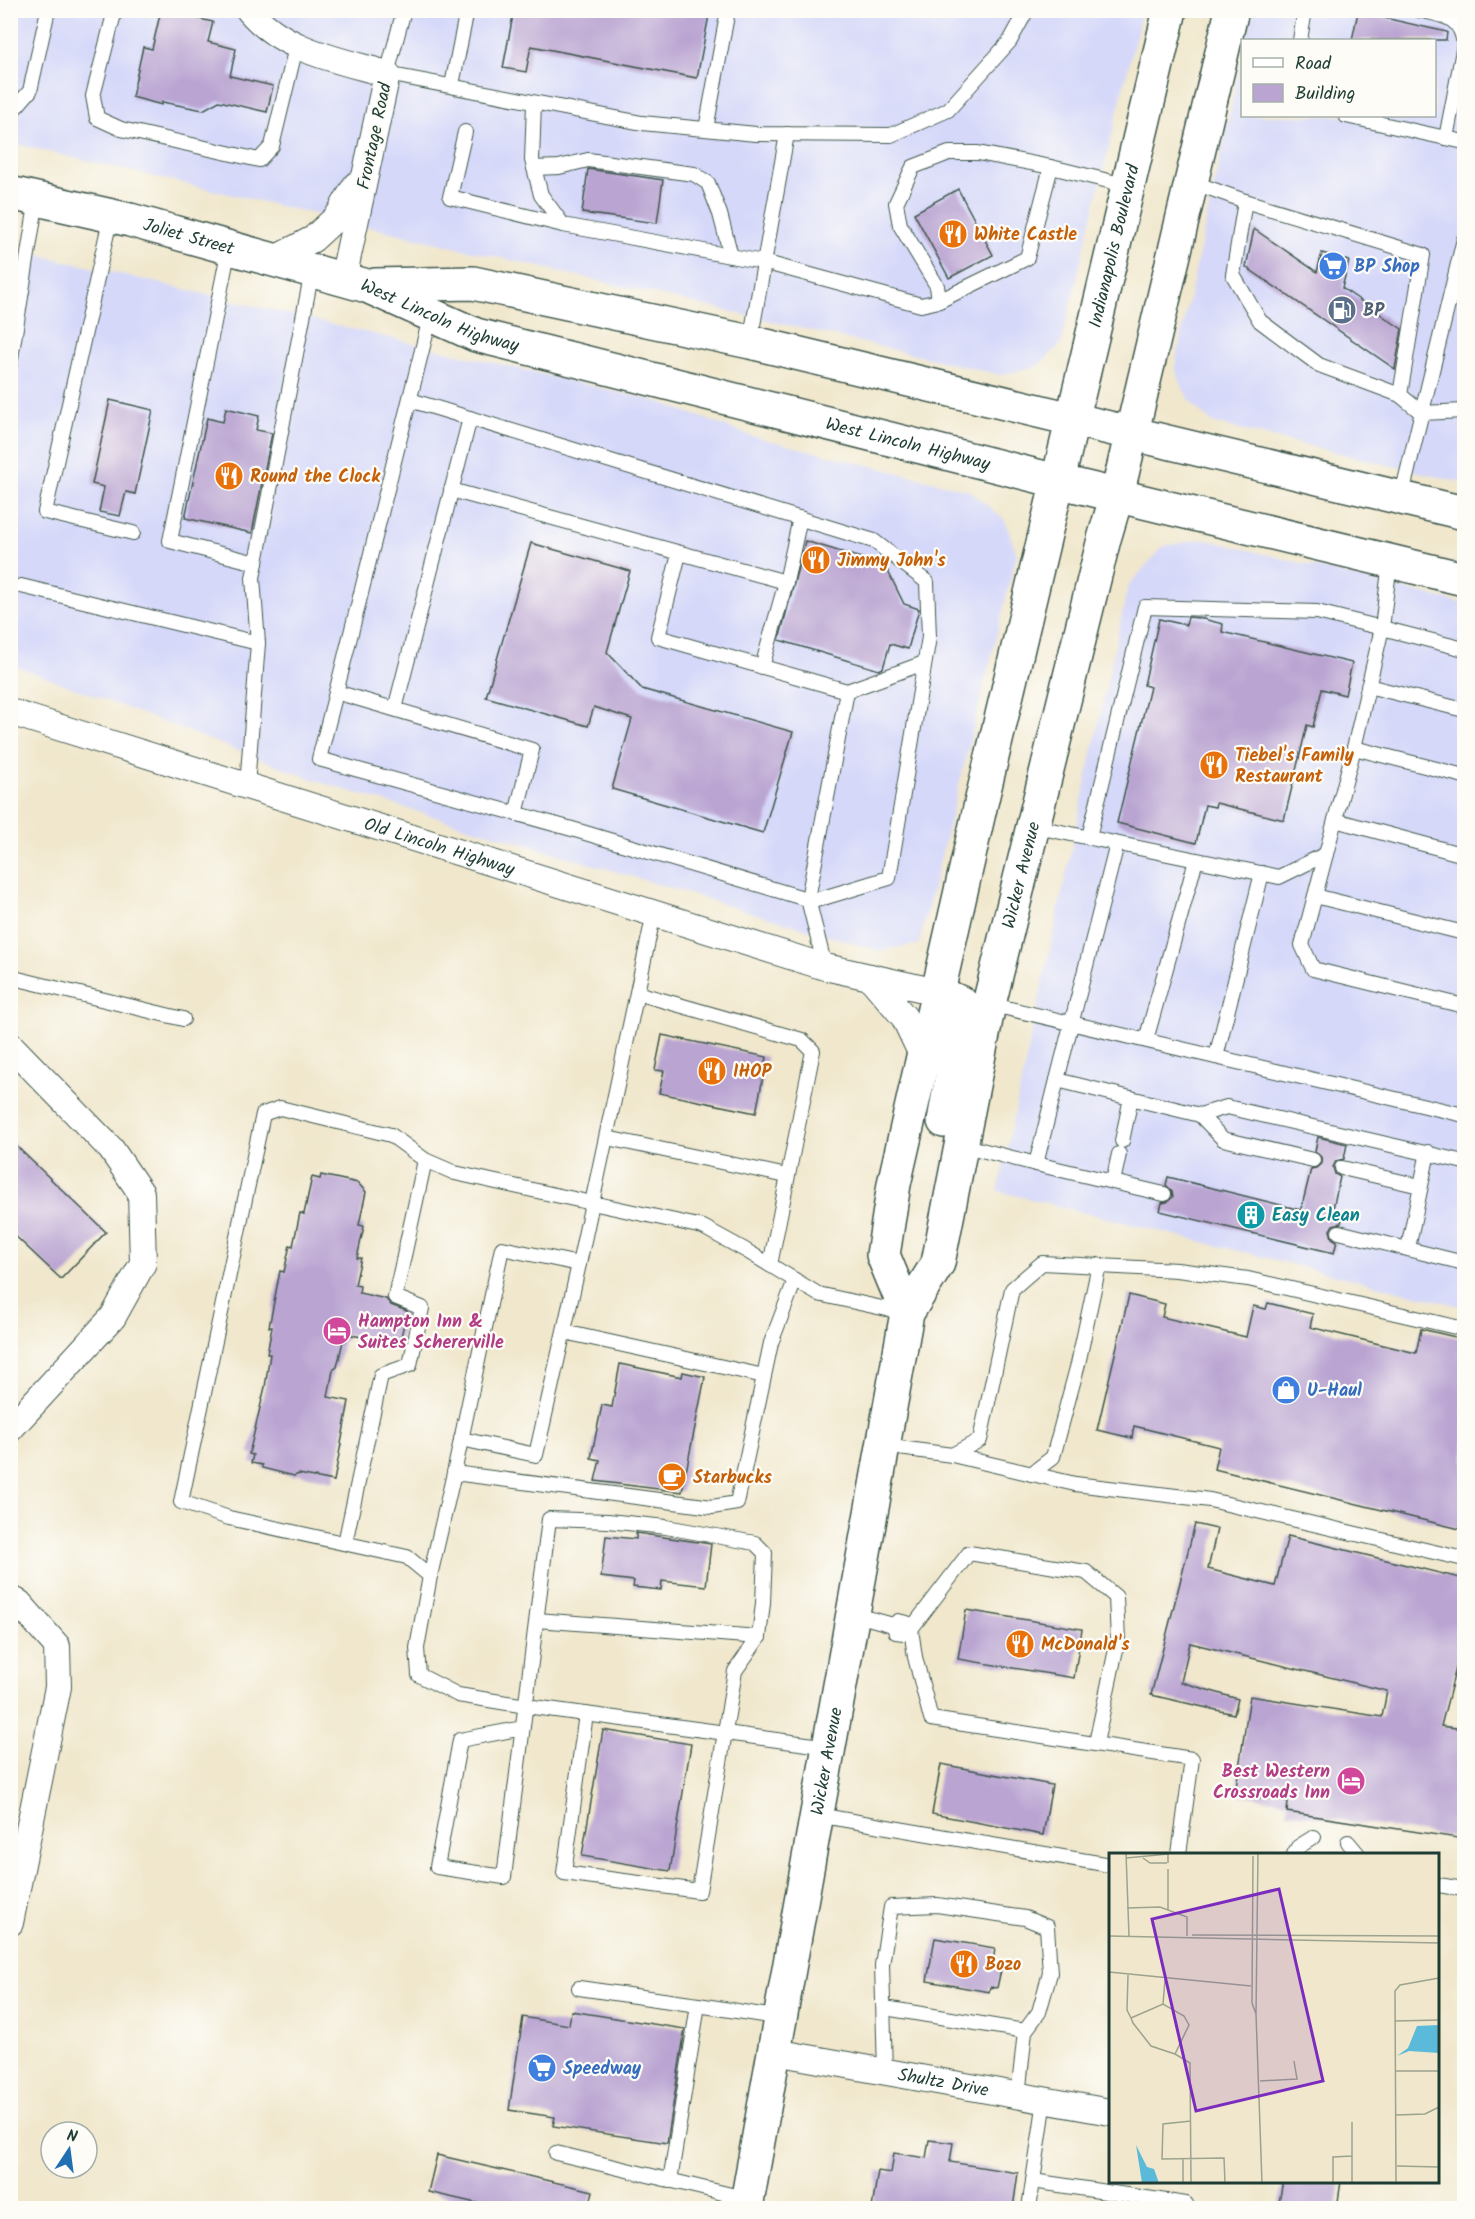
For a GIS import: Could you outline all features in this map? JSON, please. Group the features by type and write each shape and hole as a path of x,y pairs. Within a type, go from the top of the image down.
{"main road":[{"name":"Indianapolis Boulevard","path":"1057,480 1170,10"},
{"path":"1131,433 1232,10"},
{"name":"Joliet Street","path":"24,196 111,215 355,282"},
{"name":"West Lincoln Highway","path":"355,282 476,335 1464,579"},
{"name":"West Lincoln Highway","path":"355,282 473,283 750,342 1464,513"},
{"name":"Wicker Avenue","path":"747,2204 908,1313 938,1263 989,1004 1131,433"},
{"path":"908,1313 883,1255 894,1184 1057,480"},
{"path":"937,992 961,1003 960,1032 943,1127 962,1145"}],"street":[{"name":"Frontage Road","path":"249,10 260,24 296,47 387,74 368,164 355,282"},
{"path":"273,260 313,239 338,216 368,164"},
{"name":"Old Lincoln Highway","path":"10,712 825,967 937,992"},
{"path":"870,977 904,1017 923,1057"},
{"path":"10,1045 111,1149 141,1193 143,1263 113,1317 10,1429"},
{"path":"10,1598 19,1603 57,1646 58,1687 10,1923"},
{"name":"Shultz Drive","path":"775,2052 1109,2112"}],"lane":[{"path":"10,107 17,106 30,91 48,10"},
{"path":"114,10 93,96 97,118 121,129 259,160 272,146 296,47"},
{"path":"404,10 387,74 642,123 787,134 891,135 948,110 1010,41 1027,10"},
{"path":"452,85 467,10"},
{"path":"706,129 728,10"},
{"path":"1300,39 1305,10"},
{"path":"1419,10 1456,22 1463,32 1464,45 1446,138"},
{"path":"534,103 532,160 541,195 563,225"},
{"path":"1351,117 1464,142"},
{"path":"465,132 450,197 563,225 764,262 921,305 939,301 1028,258 1051,167"},
{"path":"750,342 787,134"},
{"path":"939,301 937,286 900,225 896,203 912,167 949,153 978,153 1051,167 1129,186"},
{"path":"534,168 559,167 588,159 694,174 708,183 720,214 730,256"},
{"path":"1192,182 1245,201 1423,255 1400,395"},
{"path":"10,364 24,196"},
{"path":"1245,201 1233,275 1260,321 1319,365 1400,395 1422,413 1464,411"},
{"path":"111,215 45,512 133,533"},
{"path":"229,248 170,541 256,563"},
{"path":"1401,498 1463,249"},
{"path":"247,786 258,643 253,578 312,271"},
{"path":"410,400 874,541 927,582 928,637 889,878 813,901 319,759 431,314"},
{"path":"395,709 470,418"},
{"path":"451,490 786,582"},
{"path":"762,667 786,582 800,518"},
{"path":"679,554 658,637 847,691 924,663"},
{"path":"1390,562 1382,628 1354,748 1302,945 1312,969 1464,1006"},
{"path":"21,586 258,643"},
{"path":"1089,837 1145,607 1317,612 1464,649"},
{"path":"1368,686 1464,710"},
{"path":"825,967 808,899 847,691"},
{"path":"336,692 532,750 516,814"},
{"path":"1354,748 1464,776"},
{"path":"1335,819 1464,855"},
{"path":"1032,826 1279,877 1326,854"},
{"path":"1036,1164 1117,844"},
{"path":"1146,1040 1196,860"},
{"path":"1216,1056 1262,873"},
{"path":"1315,896 1464,933"},
{"path":"461,1439 536,1455 607,1138 654,914"},
{"path":"10,977 183,1019"},
{"path":"637,993 802,1040 813,1051 770,1265"},
{"path":"989,1004 1464,1115"},
{"path":"1057,1080 1200,1115 1227,1107 1464,1162"},
{"path":"1113,1182 1131,1098"},
{"path":"430,1576 407,1557 229,1518 181,1502 263,1113 280,1108 392,1135 425,1160 455,1173 703,1227 818,1294 908,1313"},
{"path":"1200,1115 1223,1139 1313,1160"},
{"path":"607,1138 787,1176"},
{"path":"962,1145 1164,1194"},
{"path":"1408,1248 1428,1152"},
{"path":"345,1543 381,1375 410,1365 422,1308 395,1297 425,1160"},
{"path":"1342,1168 1420,1186"},
{"path":"1339,1232 1464,1263"},
{"path":"579,1264 502,1248 430,1576 417,1648 419,1675 458,1695 829,1747"},
{"path":"952,1455 980,1440 1012,1289 1042,1263 1177,1270 1248,1280 1464,1329"},
{"path":"1032,1474 1053,1457 1078,1364 1099,1265"},
{"path":"454,1473 712,1507 737,1503 771,1343 795,1280"},
{"path":"564,1332 764,1377"},
{"path":"884,1446 952,1455 1075,1484 1210,1500 1464,1559"},
{"path":"523,1728 460,1740 437,1867 504,1877 537,1620 549,1519 608,1521 666,1527 755,1543 765,1553 759,1637 735,1671 699,1891 564,1873 586,1714"},
{"path":"853,1614 893,1625 896,1632 904,1633 911,1629 969,1553 1086,1572 1116,1597 1118,1640 1096,1743"},
{"path":"537,1620 759,1637"},
{"path":"911,1629 915,1657 931,1719 1192,1759 1179,1853"},
{"path":"817,1815 1109,1864"},
{"path":"1295,1853 1298,1847 1314,1837"},
{"path":"1348,1842 1357,1853"},
{"path":"1439,1885 1464,1889"},
{"path":"885,2072 882,1965 891,1908 937,1905 1025,1918 1047,1928 1050,1973 1039,2012 1025,2031 1018,2096"},
{"path":"579,1988 781,2018"},
{"path":"670,2181 698,2005"},
{"path":"885,2008 1025,2031"},
{"path":"1029,2208 1045,2100"},
{"path":"556,2153 670,2181 747,2204"},
{"path":"1033,2181 1186,2204 1188,2208"}],"shaded area":[{"path":"11,11 1142,11 1061,344 1038,366 1001,375 11,143"},
{"path":"1253,11 1464,11 1464,483 1213,423 1196,408 1184,391 1175,367 1241,62 1241,117 1436,117 1436,39 1246,39"},
{"path":"10,248 660,402 751,436 968,490 1004,519 1017,554 919,944 879,951 323,783 11,664"},
{"path":"1204,539 1464,604 1464,1307 998,1191 1128,586 1164,546"}],"building":[{"path":"161,10 213,22 208,42 236,49 230,76 273,86 267,112 219,101 203,110 162,102 162,105 132,97 143,47 152,49"},
{"path":"514,10 710,10 697,78 531,46 526,72 503,68"},
{"path":"1358,12 1447,32 1446,40 1352,39"},
{"path":"588,169 663,180 657,223 582,213"},
{"name":"White Castle","path":"958,189 993,255 949,278 914,213"},
{"name":"BP","path":"1254,229 1317,272 1322,253 1349,261 1342,288 1402,329 1395,369 1246,267"},
{"path":"110,400 153,410 135,494 126,492 120,516 99,512 104,487 92,484"},
{"name":"Round the Clock","path":"226,408 259,416 256,430 272,433 252,533 185,518 207,418 223,422"},
{"path":"805,541 885,565 904,604 919,609 908,649 890,644 883,668 879,670 779,640"},
{"path":"531,543 630,571 607,652 642,689 793,732 763,833 612,789 632,719 594,707 588,726 486,697"},
{"name":"Tiebel's Family Restaurant","path":"1188,617 1223,624 1222,632 1352,663 1345,695 1322,689 1313,727 1307,725 1284,820 1216,803 1215,807 1205,805 1196,843 1117,823 1150,687 1144,685 1159,619 1186,625"},
{"name":"IHOP","path":"662,1035 767,1057 756,1113 659,1093 664,1071 655,1070"},
{"name":"Easy Clean","path":"1318,1137 1347,1144 1344,1159 1336,1161 1333,1167 1335,1174 1340,1177 1331,1217 1342,1219 1341,1223 1333,1225 1330,1230 1332,1238 1337,1241 1334,1253 1160,1211 1162,1203 1173,1197 1172,1191 1166,1185 1168,1177 1301,1210 1311,1169 1322,1163 1321,1157 1315,1151"},
{"path":"10,1140 106,1232 61,1279 10,1231"},
{"name":"Hampton Inn & Suites Schererville","path":"321,1175 358,1183 366,1192 359,1225 364,1226 357,1258 361,1258 355,1285 360,1286 359,1293 386,1299 391,1305 407,1311 399,1345 347,1334 346,1341 343,1341 337,1367 333,1370 328,1397 349,1401 334,1481 299,1474 294,1476 262,1468 262,1465 251,1463 253,1455 249,1454 265,1387 270,1354 267,1354 272,1327 269,1327 280,1271 284,1272 290,1245 293,1246 300,1213 304,1214 312,1177 320,1179"},
{"name":"U-Haul","path":"1129,1295 1165,1304 1162,1317 1246,1337 1253,1306 1266,1309 1268,1303 1313,1314 1310,1327 1416,1353 1421,1329 1464,1339 1464,1530 1214,1469 1219,1447 1134,1426 1132,1438 1097,1430"},
{"path":"620,1364 682,1377 683,1372 705,1377 682,1492 595,1481 600,1460 591,1458 602,1405 612,1407"},
{"path":"1195,1524 1217,1529 1208,1569 1275,1586 1288,1536 1464,1579 1464,1657 1459,1656 1441,1726 1464,1729 1464,1839 1287,1812 1288,1802 1235,1794 1250,1696 1382,1717 1387,1691 1190,1643 1181,1682 1238,1699 1234,1714 1151,1695"},
{"path":"636,1533 711,1544 706,1586 662,1581 661,1590 633,1587 634,1581 601,1577 606,1536 636,1539"},
{"name":"McDonald's","path":"966,1610 1082,1629 1074,1678 958,1659"},
{"path":"603,1730 691,1744 670,1871 582,1856"},
{"path":"941,1764 1052,1785 1043,1835 932,1814"},
{"name":"Bozo","path":"935,1938 995,1948 993,1963 1002,1965 997,1988 990,1987 989,1992 927,1981"},
{"name":"Speedway","path":"571,2011 685,2029 667,2143 553,2126 555,2117 509,2110 523,2017 569,2025"},
{"path":"929,2140 953,2143 950,2162 1018,2173 1013,2208 872,2208 878,2171 891,2173 894,2153 926,2158"},
{"path":"437,2155 593,2191 589,2208 498,2208 428,2192"},
{"path":"1283,2183 1341,2183 1337,2208 1278,2208"}],"place":[{"name":"White Castle","path":"953,234"},
{"name":"BP Shop","path":"1333,266"},
{"name":"BP","path":"1342,310"},
{"name":"Round the Clock","path":"229,476"},
{"name":"Jimmy John's","path":"816,560"},
{"name":"Tiebel's Family Restaurant","path":"1214,765"},
{"name":"IHOP","path":"712,1071"},
{"name":"Easy Clean","path":"1251,1215"},
{"name":"Hampton Inn & Suites Schererville","path":"337,1331"},
{"name":"U-Haul","path":"1286,1390"},
{"name":"Starbucks","path":"672,1477"},
{"name":"McDonald's","path":"1020,1644"},
{"name":"Best Western Crossroads Inn","path":"1351,1781"},
{"name":"Bozo","path":"964,1964"},
{"name":"Speedway","path":"542,2068"}]}
